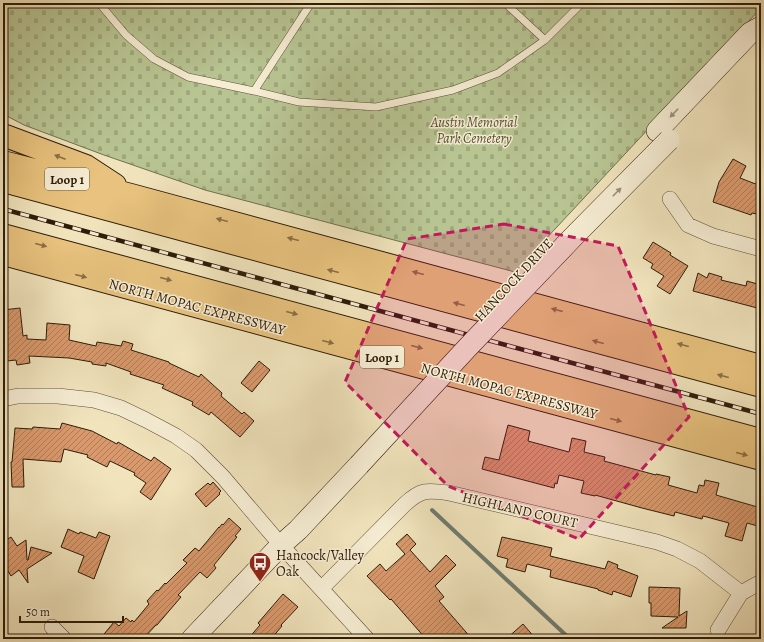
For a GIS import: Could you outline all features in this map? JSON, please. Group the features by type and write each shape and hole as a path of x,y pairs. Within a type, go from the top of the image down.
{"highway":[{"path":"3,135 86,166 131,195"},
{"name":"Loop 1","path":"3,162 131,195 761,366"},
{"path":"3,181 761,386"},
{"path":"3,234 761,440"},
{"name":"NORTH MOPAC EXPRESSWAY","path":"3,254 761,459"}],"street":[{"name":"HANCOCK DRIVE","path":"663,135 750,33 761,27"},
{"name":"HANCOCK DRIVE","path":"192,639 281,545 291,523 355,460 453,344 536,256 663,135 758,40 761,34"},
{"path":"670,199 688,225 713,236 761,249"},
{"path":"3,399 18,396 51,396 94,400 121,408 176,436 196,450 223,477 281,545 367,639"},
{"name":"HIGHLAND COURT","path":"321,589 413,496 425,491 435,491 657,542 677,549 700,561 741,593"},
{"path":"718,630 741,593 761,582"},
{"path":"52,627 64,639"}],"lane":[{"path":"99,3 126,34 154,59 188,78 254,91 299,102 376,107 453,90 498,73 545,40 582,3"},
{"path":"254,91 311,3"},
{"path":"505,3 545,40"}],"highlighted area":[{"path":"504,224 618,246 689,417 579,539 448,486 345,382 407,239"}],"green space":[{"name":"Austin Memorial Park Cemetery","path":"3,3 761,3 761,8 515,272 205,190 24,125 3,114"}],"building":[{"path":"733,159 746,166 740,178 761,186 761,215 752,213 751,215 713,202 719,182"},
{"path":"653,242 688,266 670,294 657,286 664,276 651,268 653,264 643,258"},
{"path":"698,273 707,278 709,273 722,277 721,280 746,286 747,281 761,285 761,309 693,291"},
{"path":"20,308 23,336 27,335 27,339 46,340 47,323 70,325 69,340 96,346 97,342 121,346 123,341 133,344 131,350 169,362 199,377 201,374 222,393 221,396 242,414 244,412 254,421 240,437 211,412 209,415 192,405 193,402 162,388 164,385 130,374 131,372 106,363 106,366 69,358 29,356 30,363 17,365 16,360 7,361 3,328 3,310"},
{"path":"259,361 270,370 252,392 241,383"},
{"path":"62,423 92,431 117,444 118,442 151,461 154,457 171,469 151,500 140,492 146,483 134,475 135,473 110,461 107,467 87,457 88,455 64,449 61,462 23,459 24,487 12,487 11,462 15,428 32,429 33,427 60,429"},
{"path":"508,425 530,431 528,441 569,452 572,438 586,441 584,452 605,457 604,461 656,475 670,477 668,485 697,493 699,485 704,486 705,480 719,483 716,495 761,508 761,527 747,523 742,541 725,536 729,523 703,516 702,519 675,512 674,516 595,495 581,493 584,481 559,475 557,484 555,483 554,488 482,469 485,457 499,460"},
{"path":"213,482 221,491 219,493 220,494 206,507 195,494 208,483 210,485"},
{"path":"229,518 241,529 235,536 237,537 214,565 216,568 207,578 200,572 178,595 181,597 143,639 100,639 114,622 119,626 126,618 131,622 132,620 134,622 149,604 147,601 187,563 183,560 195,548 199,551 219,527"},
{"path":"68,529 79,534 80,532 96,538 99,532 110,536 94,579 78,572 84,556 61,547"},
{"path":"407,534 416,544 410,550 430,572 446,555 456,565 435,586 444,597 439,601 472,639 426,639 391,599 390,600 367,576 380,564 386,571 405,554 396,544"},
{"path":"11,537 17,546 26,540 27,560 31,547 52,553 27,569 28,583 19,570 11,576 3,563 3,542"},
{"path":"502,537 552,548 550,556 605,569 608,561 618,565 617,568 638,576 631,597 613,591 612,595 598,589 550,577 551,570 527,564 525,572 506,567 508,559 497,556"},
{"path":"649,587 680,588 679,616 687,611 686,628 662,628 678,617 651,616"},
{"path":"283,594 298,607 281,625 282,626 271,639 248,639 260,625 258,623"},
{"path":"523,624 536,639 506,639"}],"waterway":[{"path":"432,510 570,639"}],"railway":[{"path":"3,209 761,414"}],"place":[{"name":"Hancock/Valley Oak","path":"260,582"}]}
